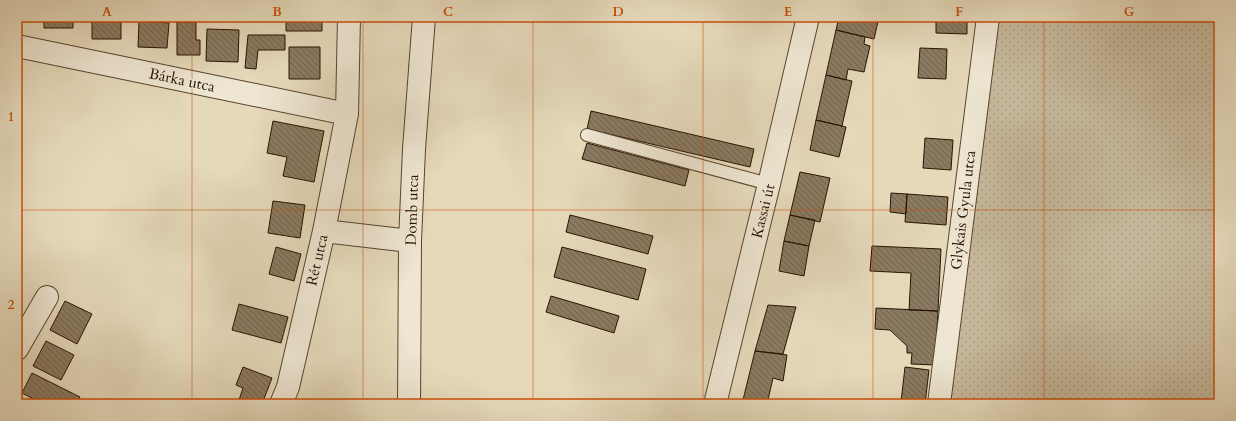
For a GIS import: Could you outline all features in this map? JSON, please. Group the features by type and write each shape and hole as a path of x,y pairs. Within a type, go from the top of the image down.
{"street":[{"name":"Rét utca","path":"281,404 288,387 324,231 347,114 349,17"},
{"name":"Domb utca","path":"409,404 410,241 414,148 424,17"},
{"name":"Kassai út","path":"715,404 770,184 808,17"},
{"name":"Glykais Gyula utca","path":"939,404 988,17"},
{"name":"Bárka utca","path":"17,46 347,114"},
{"path":"324,231 410,241"},
{"path":"17,349 47,297"}],"lane":[{"path":"587,135 770,184"}],"shaded area":[{"path":"984,17 1219,17 1219,404 934,404"}],"building":[{"path":"44,17 73,17 73,28 44,28"},
{"path":"92,17 121,17 121,39 92,39"},
{"path":"286,17 322,17 322,31 286,31"},
{"path":"839,17 879,17 874,39 836,30"},
{"path":"936,17 967,17 967,34 936,33"},
{"path":"139,21 169,23 167,48 138,47"},
{"path":"177,22 196,22 196,40 200,40 200,55 177,55"},
{"path":"207,29 239,30 238,62 206,61"},
{"path":"836,30 865,37 864,44 870,46 864,72 848,69 846,80 826,75"},
{"path":"248,35 285,35 285,50 258,50 256,69 245,68"},
{"path":"289,47 320,47 320,79 289,79"},
{"path":"920,48 947,49 946,79 918,78"},
{"path":"826,75 852,81 842,126 816,120"},
{"path":"591,111 754,149 750,167 587,129"},
{"path":"816,120 846,127 839,157 810,150"},
{"path":"273,121 324,131 314,182 283,176 287,157 267,153"},
{"path":"925,138 953,140 951,170 923,168"},
{"path":"587,143 689,170 685,186 582,159"},
{"path":"800,172 830,178 820,222 790,215"},
{"path":"891,193 907,194 906,214 890,212"},
{"path":"907,194 948,197 946,225 905,222"},
{"path":"273,201 305,205 300,238 268,233"},
{"path":"570,215 653,236 648,254 566,232"},
{"path":"790,215 815,220 809,246 784,241"},
{"path":"784,241 809,246 804,276 779,271"},
{"path":"872,246 941,249 938,311 909,310 911,273 870,271"},
{"path":"276,247 301,254 294,281 269,274"},
{"path":"562,247 646,269 638,300 554,277"},
{"path":"551,296 619,316 614,333 546,312"},
{"path":"65,301 92,314 77,344 50,330"},
{"path":"239,304 288,317 281,343 232,330"},
{"path":"768,305 796,307 783,354 755,351"},
{"path":"876,308 938,311 935,365 911,364 912,353 907,353 907,346 890,330 875,329"},
{"path":"46,341 74,355 61,380 33,366"},
{"path":"755,351 787,355 783,381 773,378 767,404 742,404"},
{"path":"243,367 272,378 262,404 250,404 239,400 243,388 236,385"},
{"path":"905,367 929,370 925,404 901,402"},
{"path":"32,373 80,397 76,404 43,404 22,393"}]}
